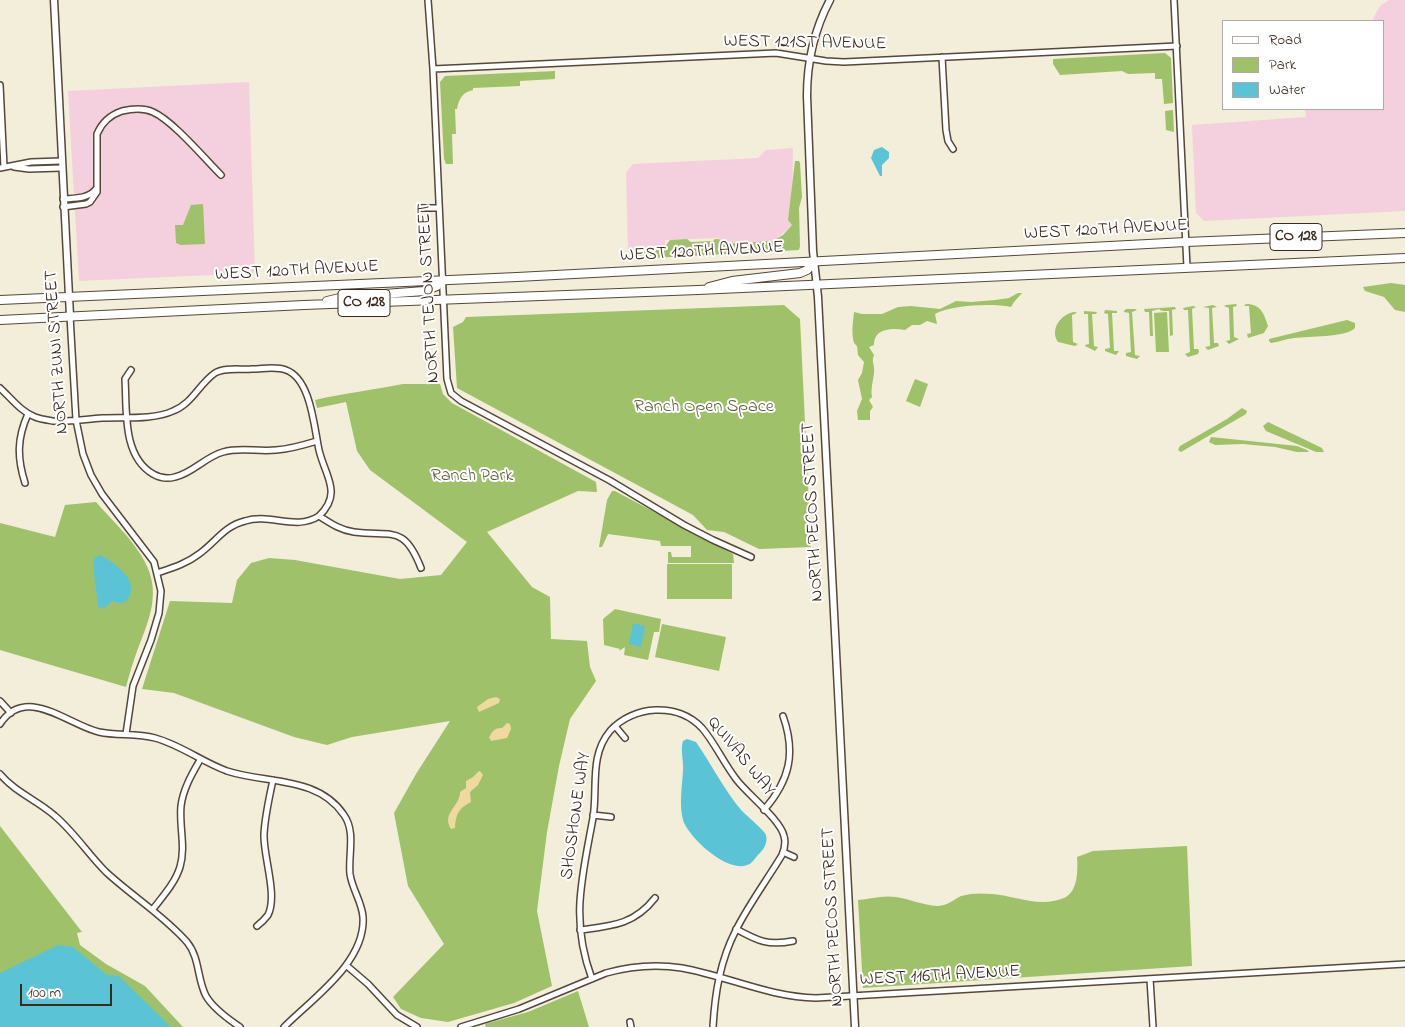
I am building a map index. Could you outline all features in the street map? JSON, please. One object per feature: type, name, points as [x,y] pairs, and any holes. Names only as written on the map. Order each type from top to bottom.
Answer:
[{"type":"main road","name":"WEST 120TH AVENUE","points":[[0,300],[1405,233]]},
{"type":"main road","name":"WEST 120TH AVENUE","points":[[0,320],[304,305],[817,285],[1405,258]]},
{"type":"main road","points":[[698,290],[732,281],[800,272],[807,270],[814,262]]},
{"type":"main road","points":[[304,305],[344,297],[424,291],[437,286],[443,279]]},
{"type":"street","name":"NORTH ZUNI STREET","points":[[54,0],[63,207],[76,420],[83,454],[96,484],[107,502],[154,562],[160,591],[160,608],[151,640],[133,686],[126,734]]},
{"type":"street","name":"NORTH TEJON STREET","points":[[428,0],[433,69],[447,380],[453,396],[610,480],[684,526],[751,557]]},
{"type":"street","name":"NORTH PECOS STREET","points":[[830,0],[817,28],[807,77],[807,96],[814,262],[817,285],[855,1027]]},
{"type":"street","points":[[1174,0],[1187,267]]},
{"type":"street","name":"WEST 121ST AVENUE","points":[[433,69],[776,54],[844,62],[1176,46]]},
{"type":"street","points":[[942,57],[946,130],[948,141],[954,149]]},
{"type":"street","points":[[0,85],[2,168],[31,162],[61,164]]},
{"type":"street","points":[[63,207],[90,202],[97,192],[97,134],[100,126],[120,112],[128,110],[152,111],[180,134],[221,175]]},
{"type":"street","points":[[63,199],[90,195],[98,184]]},
{"type":"street","points":[[421,208],[439,208]]},
{"type":"street","points":[[0,388],[28,414],[52,421],[164,414],[178,409],[190,400],[208,379],[219,371],[270,368],[289,371],[300,380],[304,386],[317,441],[332,488],[330,501],[319,516],[302,523],[258,518],[244,521],[225,530],[198,555],[179,565],[157,573]]},
{"type":"street","points":[[131,370],[125,379],[131,446],[139,462],[148,471],[157,476],[166,478],[183,474],[213,456],[226,451],[276,450],[317,441]]},
{"type":"street","points":[[25,483],[18,447],[22,426],[28,414]]},
{"type":"street","points":[[319,516],[347,531],[388,533],[403,539],[412,547],[421,568]]},
{"type":"street","points":[[0,701],[10,713]]},
{"type":"street","points":[[0,724],[10,713],[25,707],[38,708],[58,714],[92,730],[104,733],[142,735],[157,738],[173,744],[200,760],[229,771],[302,786],[324,795],[338,807],[348,823],[350,834],[350,876],[363,910],[364,921],[360,942],[347,966],[284,1027]]},
{"type":"street","name":"SHOSHONE WAY","points":[[592,979],[580,930],[579,898],[593,815],[595,764],[607,735],[615,726],[630,716],[647,710]]},
{"type":"street","name":"QUIVAS WAY","points":[[647,710],[675,713],[686,717],[699,726],[714,745],[735,778],[782,831],[785,837],[783,852]]},
{"type":"street","points":[[764,810],[776,794],[788,771],[790,742],[783,716]]},
{"type":"street","points":[[615,726],[625,738]]},
{"type":"street","points":[[153,909],[170,888],[180,869],[183,851],[180,813],[182,798],[186,786],[200,760]]},
{"type":"street","points":[[0,774],[24,796],[55,816],[74,834],[94,860],[153,909],[189,945],[206,996],[240,1027]]},
{"type":"street","points":[[257,926],[268,915],[270,908],[270,885],[264,835],[273,780]]},
{"type":"street","points":[[593,815],[611,817]]},
{"type":"street","points":[[713,1027],[715,997],[719,978],[723,961],[736,929],[783,852],[794,857]]},
{"type":"street","points":[[580,930],[611,926],[628,921],[644,911],[655,898]]},
{"type":"street","points":[[736,929],[765,943],[778,944],[793,941]]},
{"type":"street","name":"WEST 116TH AVENUE","points":[[461,1027],[519,1009],[592,979],[620,970],[659,966],[681,968],[790,996],[816,998],[1405,964]]},
{"type":"street","points":[[347,966],[368,984],[397,1015],[417,1027]]},
{"type":"street","points":[[1150,979],[1153,1027]]},
{"type":"shaded area","points":[[1389,0],[1405,0],[1405,211],[1204,221],[1196,213],[1192,125],[1306,117],[1305,110],[1385,110],[1385,20],[1373,20],[1380,6]]},
{"type":"shaded area","points":[[249,82],[255,273],[79,281],[68,91]]},
{"type":"shaded area","points":[[793,148],[792,225],[777,239],[767,242],[722,244],[719,238],[665,240],[665,247],[628,249],[626,173],[633,164],[758,158],[766,150]]},
{"type":"green space","points":[[1165,53],[1171,58],[1173,103],[1164,104],[1162,79],[1155,79],[1155,73],[1128,74],[1122,71],[1060,75],[1053,64],[1053,59]]},
{"type":"green space","points":[[555,71],[555,79],[520,81],[520,86],[473,88],[473,90],[464,94],[460,99],[457,109],[455,109],[456,134],[452,134],[453,164],[446,164],[444,159],[440,82],[445,76]]},
{"type":"green space","points":[[1173,110],[1174,132],[1166,130],[1165,111]]},
{"type":"green space","points":[[795,161],[800,163],[802,197],[799,208],[799,250],[634,259],[634,250],[663,249],[670,240],[687,239],[691,242],[719,239],[722,244],[773,241],[783,235],[792,225],[788,220]]},
{"type":"green space","points":[[203,204],[205,244],[181,245],[176,243],[175,225],[183,225],[191,205]]},
{"type":"green space","points":[[1391,283],[1405,285],[1405,312],[1395,310],[1384,297],[1365,291],[1363,287]]},
{"type":"green space","points":[[1022,293],[1011,307],[983,305],[961,307],[935,314],[937,324],[927,321],[920,325],[912,325],[905,330],[889,329],[880,332],[875,339],[874,345],[869,347],[874,355],[872,397],[869,400],[873,407],[870,411],[870,420],[858,420],[857,411],[862,399],[858,380],[862,373],[864,362],[858,355],[857,346],[853,339],[854,312],[882,314],[898,307],[911,306],[940,309],[956,301],[995,300],[1009,298]]},
{"type":"green space","points":[[1236,304],[1237,306],[1233,307],[1234,337],[1239,339],[1229,344],[1226,341],[1230,340],[1229,308],[1224,306]]},
{"type":"green space","points":[[1251,304],[1261,310],[1268,326],[1264,333],[1248,338],[1247,334],[1251,333],[1249,306],[1244,306]]},
{"type":"green space","name":"Ranch Open Space","points":[[784,305],[800,319],[811,547],[759,549],[724,532],[707,530],[693,515],[457,388],[453,327],[463,322],[466,317]]},
{"type":"green space","points":[[1213,305],[1217,307],[1212,308],[1214,343],[1218,343],[1219,346],[1208,350],[1205,347],[1210,346],[1209,308],[1203,307]]},
{"type":"green space","points":[[1175,307],[1176,309],[1172,310],[1173,335],[1170,336],[1169,311],[1162,311],[1162,309],[1161,311],[1159,309],[1152,311],[1153,336],[1150,336],[1149,312],[1145,312],[1144,309]]},
{"type":"green space","points":[[1196,307],[1192,309],[1194,349],[1199,351],[1198,354],[1188,357],[1185,354],[1190,352],[1188,310],[1183,308]]},
{"type":"green space","points":[[1126,309],[1137,310],[1132,312],[1135,355],[1140,356],[1137,359],[1126,356],[1126,353],[1131,352],[1129,313],[1124,312]]},
{"type":"green space","points":[[1105,310],[1117,311],[1117,313],[1112,313],[1114,351],[1119,351],[1116,355],[1105,351],[1105,349],[1110,348],[1108,314],[1104,313]]},
{"type":"green space","points":[[1084,311],[1097,312],[1092,314],[1094,346],[1098,347],[1095,351],[1085,346],[1089,344],[1088,314],[1084,314]]},
{"type":"green space","points":[[1167,312],[1169,352],[1156,352],[1154,313]]},
{"type":"green space","points":[[1077,313],[1072,315],[1073,342],[1078,344],[1075,346],[1058,342],[1055,332],[1058,322],[1066,315]]},
{"type":"green space","points":[[1347,320],[1355,323],[1355,328],[1343,334],[1294,338],[1271,343],[1269,341],[1269,339]]},
{"type":"green space","points":[[915,379],[928,384],[920,407],[906,401]]},
{"type":"green space","name":"Ranch Park","points":[[403,384],[440,384],[443,394],[452,403],[596,482],[597,492],[578,491],[487,532],[532,587],[550,597],[551,639],[587,641],[590,667],[596,681],[570,719],[547,832],[537,911],[552,986],[514,1003],[448,1022],[421,1018],[401,1009],[393,997],[444,944],[408,886],[394,813],[450,721],[352,737],[327,745],[294,737],[174,693],[142,689],[170,601],[232,603],[237,580],[251,563],[269,558],[295,560],[400,579],[441,575],[467,542],[370,470],[357,451],[346,402],[317,408],[315,400]]},
{"type":"green space","points":[[1242,408],[1247,411],[1246,414],[1181,452],[1178,450],[1180,446],[1227,419]]},
{"type":"green space","points":[[1268,422],[1322,448],[1324,452],[1316,452],[1266,431],[1263,426]]},
{"type":"green space","points":[[1211,437],[1297,446],[1309,452],[1243,444],[1215,445],[1209,442]]},
{"type":"green space","points":[[612,491],[733,554],[734,563],[668,563],[668,552],[671,552],[672,557],[691,557],[691,546],[661,546],[660,541],[608,534],[602,547],[599,547],[607,500]]},
{"type":"green space","points":[[96,502],[141,555],[152,581],[152,605],[146,629],[133,662],[126,687],[0,650],[0,523],[55,537],[65,505]]},
{"type":"green space","points":[[667,564],[732,564],[732,599],[667,599]]},
{"type":"green space","points":[[615,609],[661,619],[659,632],[654,632],[648,660],[624,655],[625,647],[619,651],[620,649],[604,645],[603,619]]},
{"type":"green space","points":[[662,624],[726,637],[719,671],[655,657]]},
{"type":"green space","points":[[0,826],[82,932],[77,933],[80,945],[106,964],[145,986],[183,1027],[0,1027]]},
{"type":"green space","points":[[1187,846],[1192,966],[863,988],[858,900],[891,897],[941,906],[961,896],[980,893],[1037,902],[1055,901],[1069,895],[1075,886],[1077,857],[1093,851]]},
{"type":"green space","points":[[578,991],[589,1027],[486,1027],[485,1024],[528,1012]]},
{"type":"sand","points":[[496,697],[500,699],[499,703],[479,712],[477,707],[488,699]]},
{"type":"sand","points":[[507,723],[510,724],[511,729],[507,738],[491,741],[489,737],[495,729],[502,728]]},
{"type":"sand","points":[[480,771],[483,775],[478,785],[470,792],[471,802],[460,810],[457,815],[455,828],[451,829],[448,819],[449,814],[457,802],[460,792],[466,788],[466,781]]},
{"type":"water","points":[[882,147],[889,152],[889,158],[882,165],[882,176],[880,176],[871,158],[874,150]]},
{"type":"water","points":[[100,555],[123,572],[131,584],[131,590],[126,601],[119,603],[112,601],[106,607],[100,608],[98,606],[93,565],[95,557]]},
{"type":"water","points":[[633,623],[645,626],[641,647],[629,644]]},
{"type":"water","points":[[687,739],[696,742],[742,811],[766,835],[764,848],[749,864],[739,866],[729,864],[720,859],[693,836],[683,820],[681,802],[682,744]]},
{"type":"water","points":[[58,945],[73,947],[107,975],[119,976],[171,1027],[0,1027],[0,973]]}]
